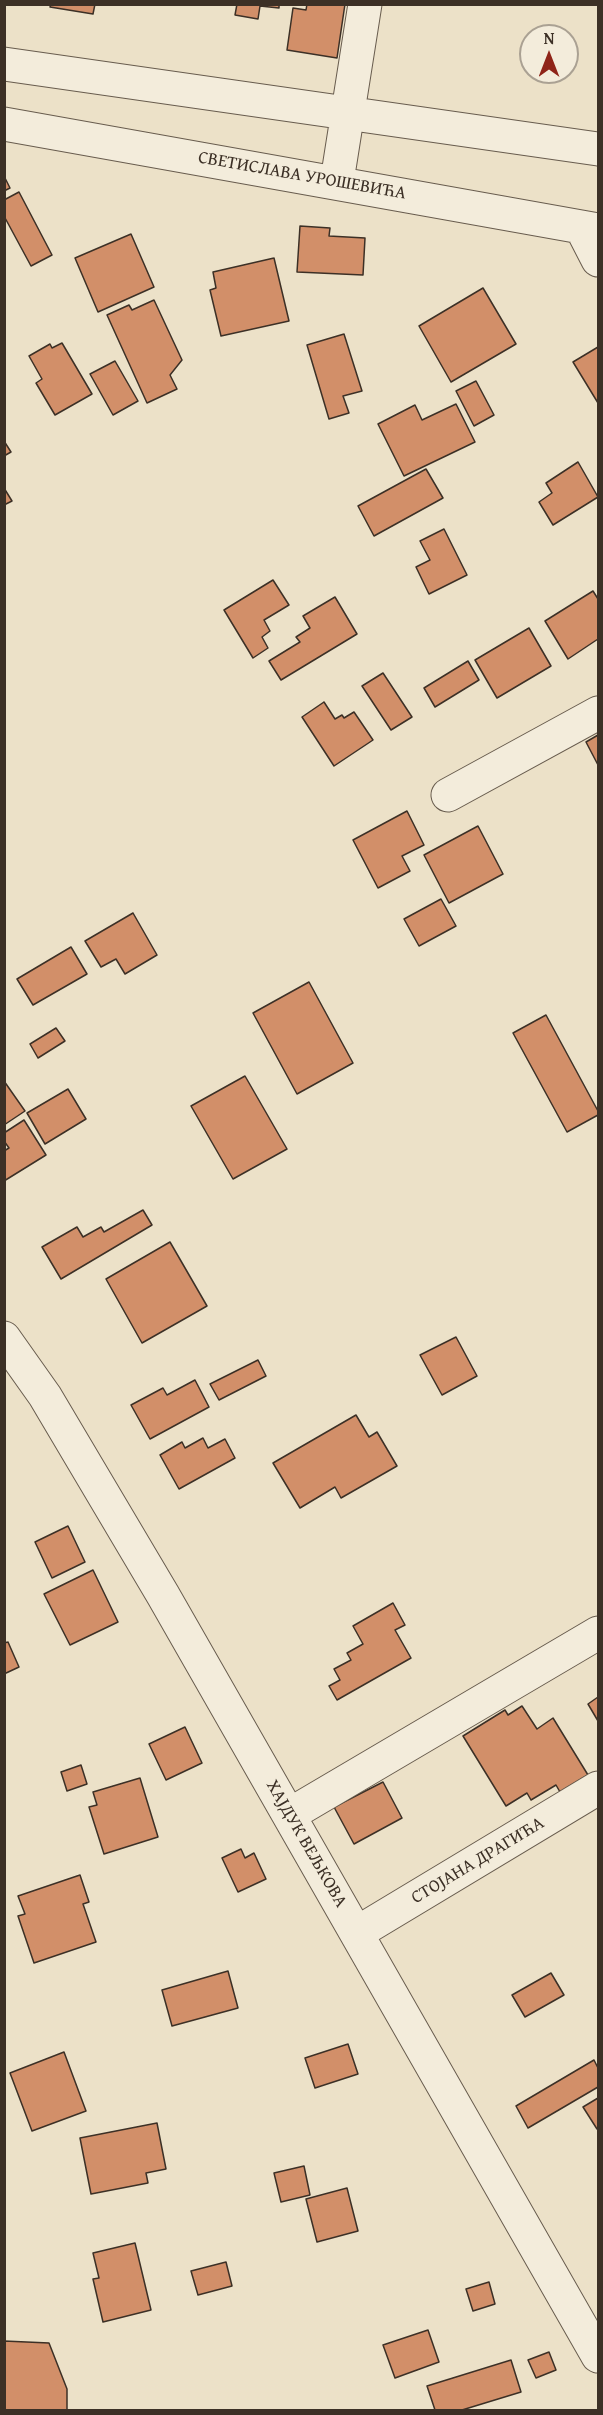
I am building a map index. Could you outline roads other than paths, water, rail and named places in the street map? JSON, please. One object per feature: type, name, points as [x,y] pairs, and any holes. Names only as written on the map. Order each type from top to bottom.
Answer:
[{"type":"street","points":[[337,181],[365,4]]},
{"type":"street","points":[[4,64],[598,149]]},
{"type":"street","name":"СВЕТИСЛАВА УРОШЕВИЋА","points":[[4,124],[337,181],[590,229]]},
{"type":"street","points":[[590,229],[598,260]]},
{"type":"street","points":[[448,795],[598,713]]},
{"type":"street","name":"ХАЈДУК ВЕЉКОВА","points":[[4,1338],[45,1396],[357,1933],[598,2356]]},
{"type":"street","points":[[289,1815],[598,1633]]},
{"type":"street","name":"СТОЈАНА ДРАГИЋА","points":[[357,1933],[598,1788]]}]
